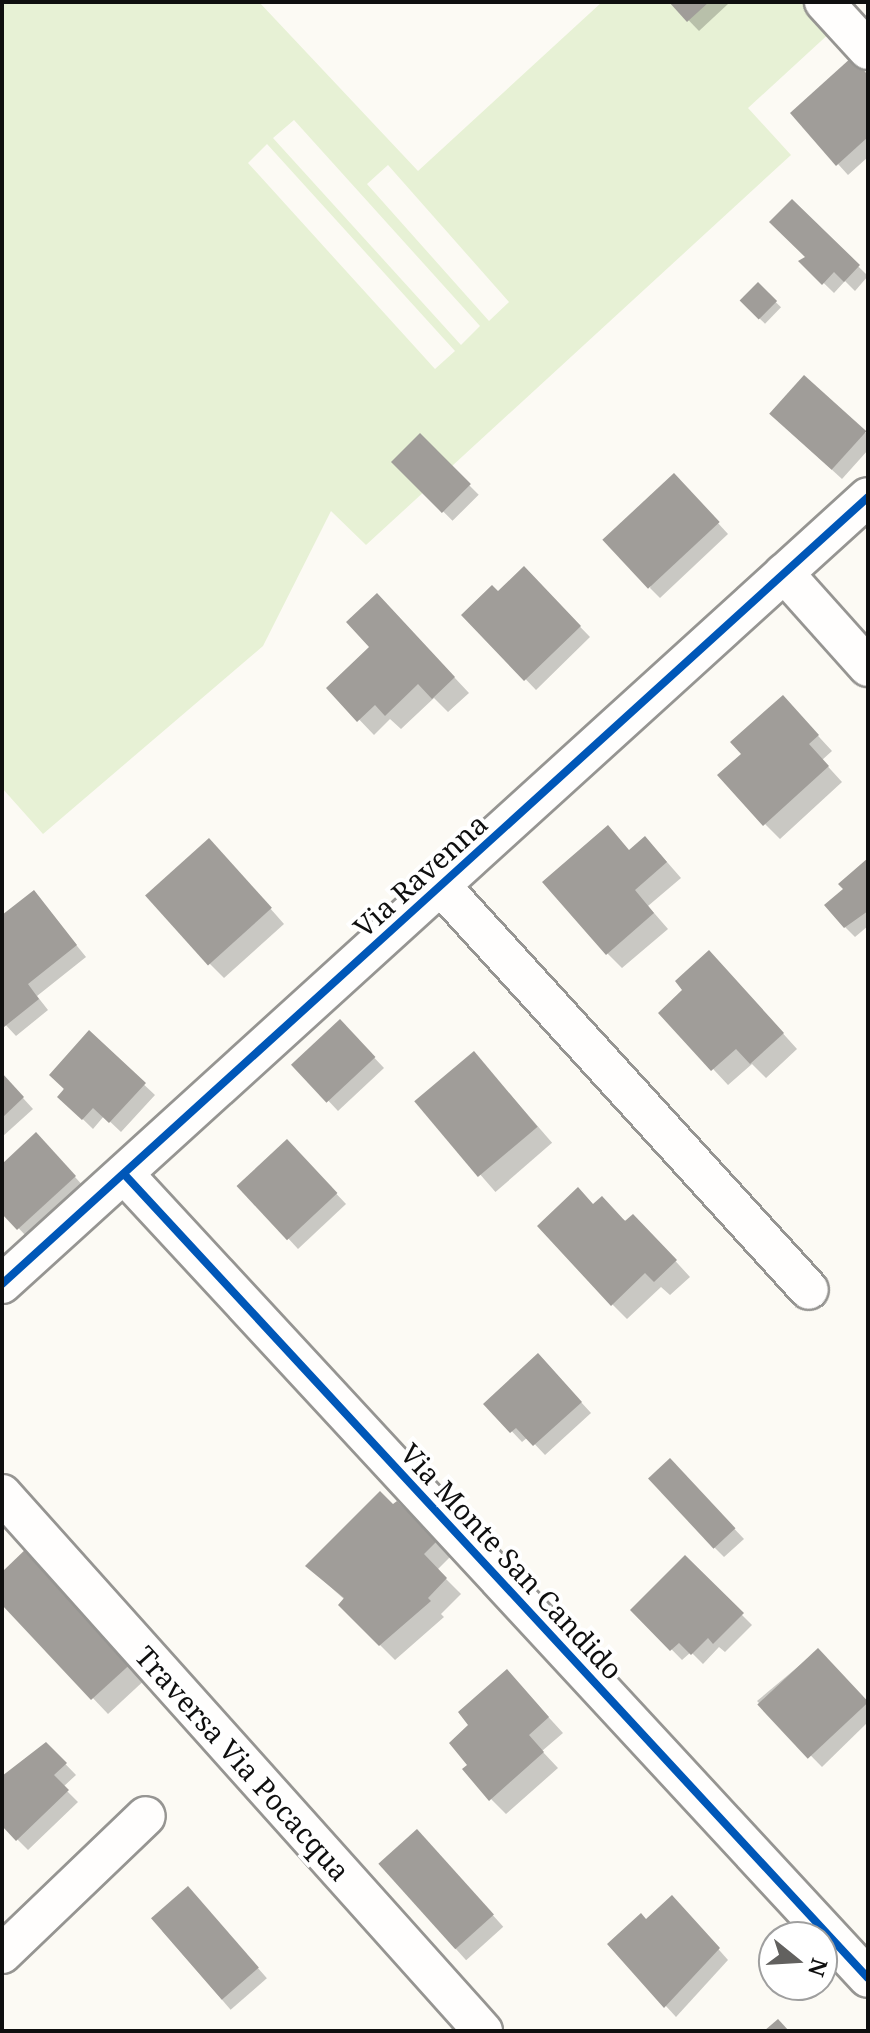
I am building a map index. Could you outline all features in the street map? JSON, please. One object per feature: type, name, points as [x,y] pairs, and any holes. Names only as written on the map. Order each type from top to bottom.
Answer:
[{"type":"street","points":[[824,2],[868,50]]},
{"type":"street","name":"Via Ravenna","points":[[2,1284],[868,497]]},
{"type":"street","points":[[784,573],[868,667]]},
{"type":"street","points":[[441,886],[809,1290]]},
{"type":"street","name":"Via Monte San Candido","points":[[124,1174],[868,1978]]},
{"type":"street","name":"Traversa Via Pocacqua","points":[[2,1494],[483,2031]]},
{"type":"street","points":[[2,1954],[146,1816]]},
{"type":"green space","points":[[2,2],[259,2],[418,171],[602,2],[807,2],[833,30],[748,108],[791,155],[366,545],[331,511],[263,646],[43,834],[2,788]],"holes":[[[294,120],[480,326],[461,345],[273,138]],[[267,144],[455,351],[435,369],[248,163]],[[388,165],[509,302],[489,321],[367,184]]]},
{"type":"building","points":[[669,2],[709,2],[687,22]]},
{"type":"building","points":[[852,57],[868,75],[868,137],[836,166],[790,113]]},
{"type":"building","points":[[792,199],[860,265],[844,282],[834,272],[822,285],[798,261],[805,257],[769,222]]},
{"type":"building","points":[[758,282],[777,301],[759,319],[740,300]]},
{"type":"building","points":[[804,375],[866,431],[832,470],[769,414]]},
{"type":"building","points":[[420,433],[471,484],[442,513],[391,462]]},
{"type":"building","points":[[674,473],[720,522],[648,589],[602,540]]},
{"type":"building","points":[[524,566],[581,626],[524,681],[461,615],[492,585],[498,591]]},
{"type":"building","points":[[377,593],[455,677],[432,699],[418,684],[385,716],[375,705],[357,722],[326,688],[369,647],[346,622]]},
{"type":"building","points":[[783,695],[819,735],[809,744],[829,766],[763,826],[717,775],[741,754],[730,742]]},
{"type":"building","points":[[608,825],[629,850],[645,836],[667,862],[635,890],[654,913],[606,955],[542,882]]},
{"type":"building","points":[[209,838],[272,908],[208,965],[145,896]]},
{"type":"building","points":[[868,858],[868,911],[844,928],[824,905],[843,889],[838,884]]},
{"type":"building","points":[[34,890],[77,945],[28,984],[39,999],[4,1027],[2,915]]},
{"type":"building","points":[[709,950],[784,1033],[750,1064],[736,1049],[711,1071],[658,1013],[682,990],[675,981]]},
{"type":"building","points":[[340,1019],[375,1057],[326,1103],[291,1065]]},
{"type":"building","points":[[89,1030],[146,1083],[109,1123],[93,1108],[82,1120],[57,1097],[64,1089],[49,1075]]},
{"type":"building","points":[[474,1051],[538,1127],[478,1177],[414,1101]]},
{"type":"building","points":[[2,1073],[24,1097],[2,1118]]},
{"type":"building","points":[[36,1132],[76,1176],[17,1230],[2,1214],[2,1164]]},
{"type":"building","points":[[287,1139],[337,1193],[287,1240],[237,1186]]},
{"type":"building","points":[[578,1187],[593,1204],[602,1196],[625,1221],[633,1214],[677,1260],[654,1282],[645,1273],[611,1306],[537,1226]]},
{"type":"building","points":[[538,1353],[582,1402],[533,1446],[516,1428],[510,1433],[483,1404]]},
{"type":"building","points":[[670,1458],[735,1528],[714,1549],[648,1478]]},
{"type":"building","points":[[380,1491],[393,1504],[397,1501],[437,1541],[424,1554],[447,1578],[428,1598],[431,1601],[379,1646],[338,1605],[344,1598],[305,1566]]},
{"type":"building","points":[[29,1546],[136,1659],[91,1700],[2,1605],[2,1572]]},
{"type":"building","points":[[685,1555],[744,1613],[713,1644],[708,1638],[691,1655],[679,1643],[670,1651],[630,1610]]},
{"type":"building","points":[[818,1648],[868,1703],[808,1759],[757,1705]]},
{"type":"building","points":[[507,1669],[549,1717],[529,1735],[544,1752],[489,1801],[462,1769],[467,1765],[449,1743],[468,1725],[458,1712]]},
{"type":"building","points":[[46,1742],[67,1763],[54,1775],[69,1790],[16,1841],[2,1826],[2,1776]]},
{"type":"building","points":[[417,1829],[494,1914],[455,1949],[378,1864]]},
{"type":"building","points":[[188,1886],[259,1968],[222,2000],[151,1918]]},
{"type":"building","points":[[672,1895],[720,1948],[664,2008],[607,1944],[641,1913],[646,1919]]},
{"type":"building","points":[[778,2019],[789,2031],[764,2031]]},
{"type":"cycle path","points":[[2,1284],[868,497]]},
{"type":"cycle path","points":[[124,1174],[868,1978]]}]
